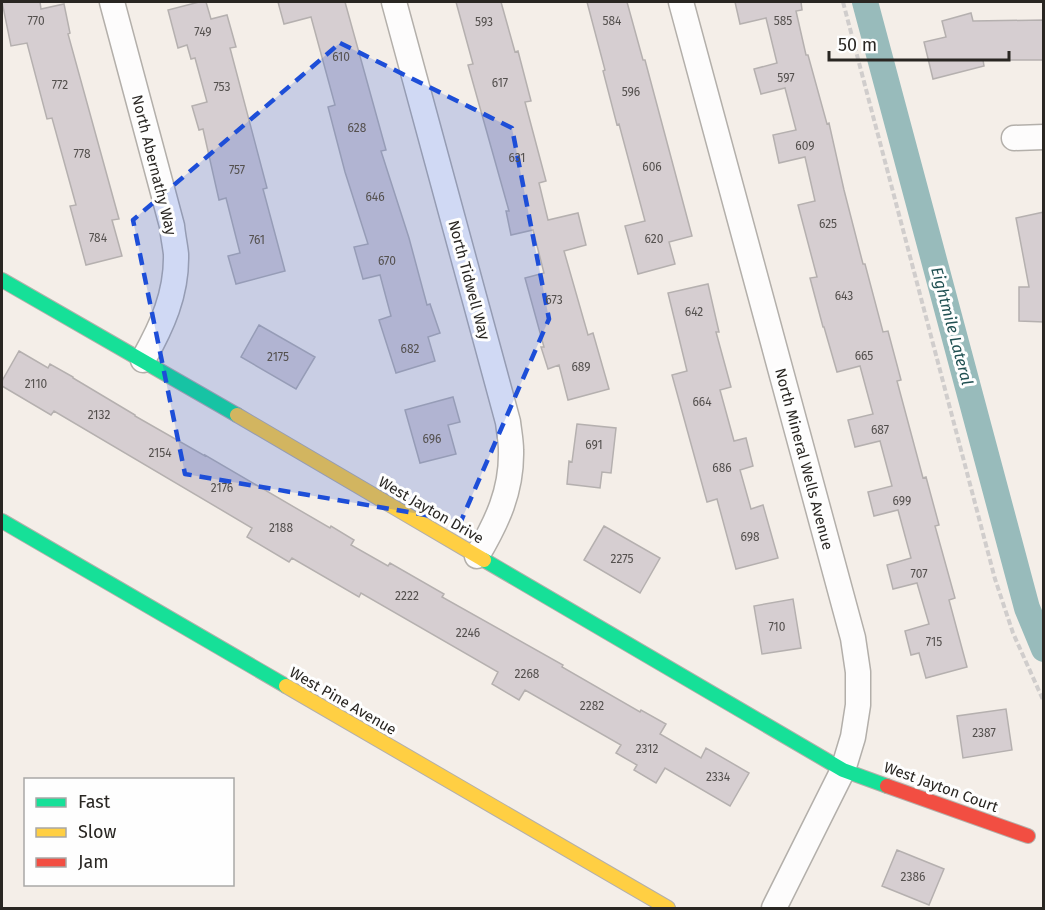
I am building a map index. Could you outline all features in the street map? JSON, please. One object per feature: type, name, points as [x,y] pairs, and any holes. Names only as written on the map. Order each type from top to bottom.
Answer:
[{"type":"street","name":"North Abernathy Way","points":[[112,2],[172,226],[176,254],[174,282],[168,310],[143,360]]},
{"type":"street","name":"North Tidwell Way","points":[[394,2],[508,422],[511,449],[510,478],[503,505],[492,531],[477,556]]},
{"type":"street","name":"North Mineral Wells Avenue","points":[[681,2],[853,638],[858,672],[858,705],[853,737],[843,770],[774,909]]},
{"type":"street","points":[[1014,138],[1044,137]]},
{"type":"street","name":"West Jayton Drive","points":[[2,280],[143,360],[843,770]]},
{"type":"street","name":"West Pine Avenue","points":[[2,522],[668,909]]},
{"type":"street","name":"West Jayton Court","points":[[843,770],[1028,836]]},
{"type":"path","points":[[843,2],[995,579],[1013,633],[1044,702]]},
{"type":"highlighted area","points":[[340,43],[512,128],[549,319],[461,521],[185,474],[133,220]]},
{"type":"building","points":[[2,2],[40,2],[41,9],[64,4],[70,33],[68,34],[119,219],[112,220],[122,256],[86,265],[70,206],[76,205],[52,118],[47,119],[27,43],[11,46]]},
{"type":"building","points":[[206,2],[211,19],[227,15],[236,47],[230,48],[267,188],[263,189],[285,271],[236,284],[228,256],[240,253],[226,198],[219,200],[203,129],[199,130],[192,106],[207,102],[195,58],[191,59],[187,45],[178,48],[168,10]]},
{"type":"building","points":[[278,2],[345,2],[386,150],[381,151],[409,238],[427,305],[430,304],[440,333],[428,337],[435,361],[396,373],[379,320],[391,316],[380,275],[363,279],[354,247],[368,244],[345,172],[328,107],[335,105],[311,17],[284,24]]},
{"type":"building","points":[[456,2],[501,2],[515,52],[518,51],[531,101],[525,102],[546,181],[539,183],[548,220],[578,213],[586,245],[564,251],[588,335],[593,333],[609,389],[568,400],[559,365],[548,369],[525,278],[544,273],[533,230],[511,235],[506,211],[509,211],[468,65],[473,64]]},
{"type":"building","points":[[587,2],[627,2],[643,60],[645,60],[692,236],[669,242],[675,264],[638,274],[625,226],[645,221],[619,124],[617,125]]},
{"type":"building","points":[[735,2],[801,2],[802,10],[796,11],[806,55],[808,55],[827,124],[829,123],[863,264],[865,264],[883,332],[888,331],[901,380],[897,381],[923,478],[926,477],[939,525],[935,526],[955,598],[949,600],[967,667],[926,678],[919,653],[911,655],[905,631],[929,624],[917,583],[893,589],[887,565],[911,558],[898,510],[874,516],[868,492],[892,486],[880,441],[855,447],[848,420],[873,414],[860,366],[837,372],[823,327],[810,278],[817,277],[798,205],[815,201],[805,157],[779,163],[773,135],[796,130],[785,88],[761,94],[754,69],[777,63],[766,18],[740,24]]},
{"type":"building","points":[[971,13],[973,21],[1044,20],[1044,60],[983,60],[984,66],[933,79],[924,42],[946,37],[942,21]]},
{"type":"building","points":[[1044,212],[1044,322],[1019,321],[1019,287],[1029,287],[1016,218]]},
{"type":"building","points":[[708,284],[719,332],[716,332],[731,387],[720,390],[734,441],[746,438],[753,466],[740,470],[751,509],[763,505],[778,558],[736,569],[717,499],[707,502],[672,375],[687,371],[668,293]]},
{"type":"building","points":[[259,325],[315,357],[296,389],[241,357]]},
{"type":"building","points":[[19,351],[48,368],[50,364],[73,377],[135,416],[330,528],[331,526],[354,540],[351,545],[388,566],[390,563],[444,594],[442,597],[563,665],[562,667],[640,712],[641,710],[666,724],[660,734],[701,758],[706,748],[749,773],[730,806],[665,768],[656,783],[634,770],[637,765],[616,753],[621,745],[525,690],[519,700],[492,684],[498,672],[361,593],[359,597],[292,558],[289,562],[247,537],[252,528],[54,411],[51,415],[2,386],[2,381]]},
{"type":"building","points":[[453,397],[460,422],[448,425],[456,454],[420,463],[405,410]]},
{"type":"building","points":[[577,424],[616,428],[611,473],[602,472],[600,488],[567,484],[569,461],[572,462]]},
{"type":"building","points":[[604,526],[660,558],[640,593],[584,560]]},
{"type":"building","points":[[793,599],[801,648],[762,654],[754,606]]},
{"type":"building","points":[[1006,709],[1012,750],[963,758],[957,716]]},
{"type":"building","points":[[897,850],[944,869],[929,905],[882,886]]},
{"type":"waterway","name":"Eightmile Lateral","points":[[865,2],[1027,608],[1044,649]]},
{"type":"traffic: fast","points":[[2,280],[237,415]]},
{"type":"traffic: fast","points":[[2,521],[286,686]]},
{"type":"traffic: fast","points":[[484,560],[843,770],[887,786]]},
{"type":"traffic: slow","points":[[237,415],[484,560]]},
{"type":"traffic: slow","points":[[286,686],[668,908]]},
{"type":"traffic: jam","points":[[887,786],[1028,836]]}]
